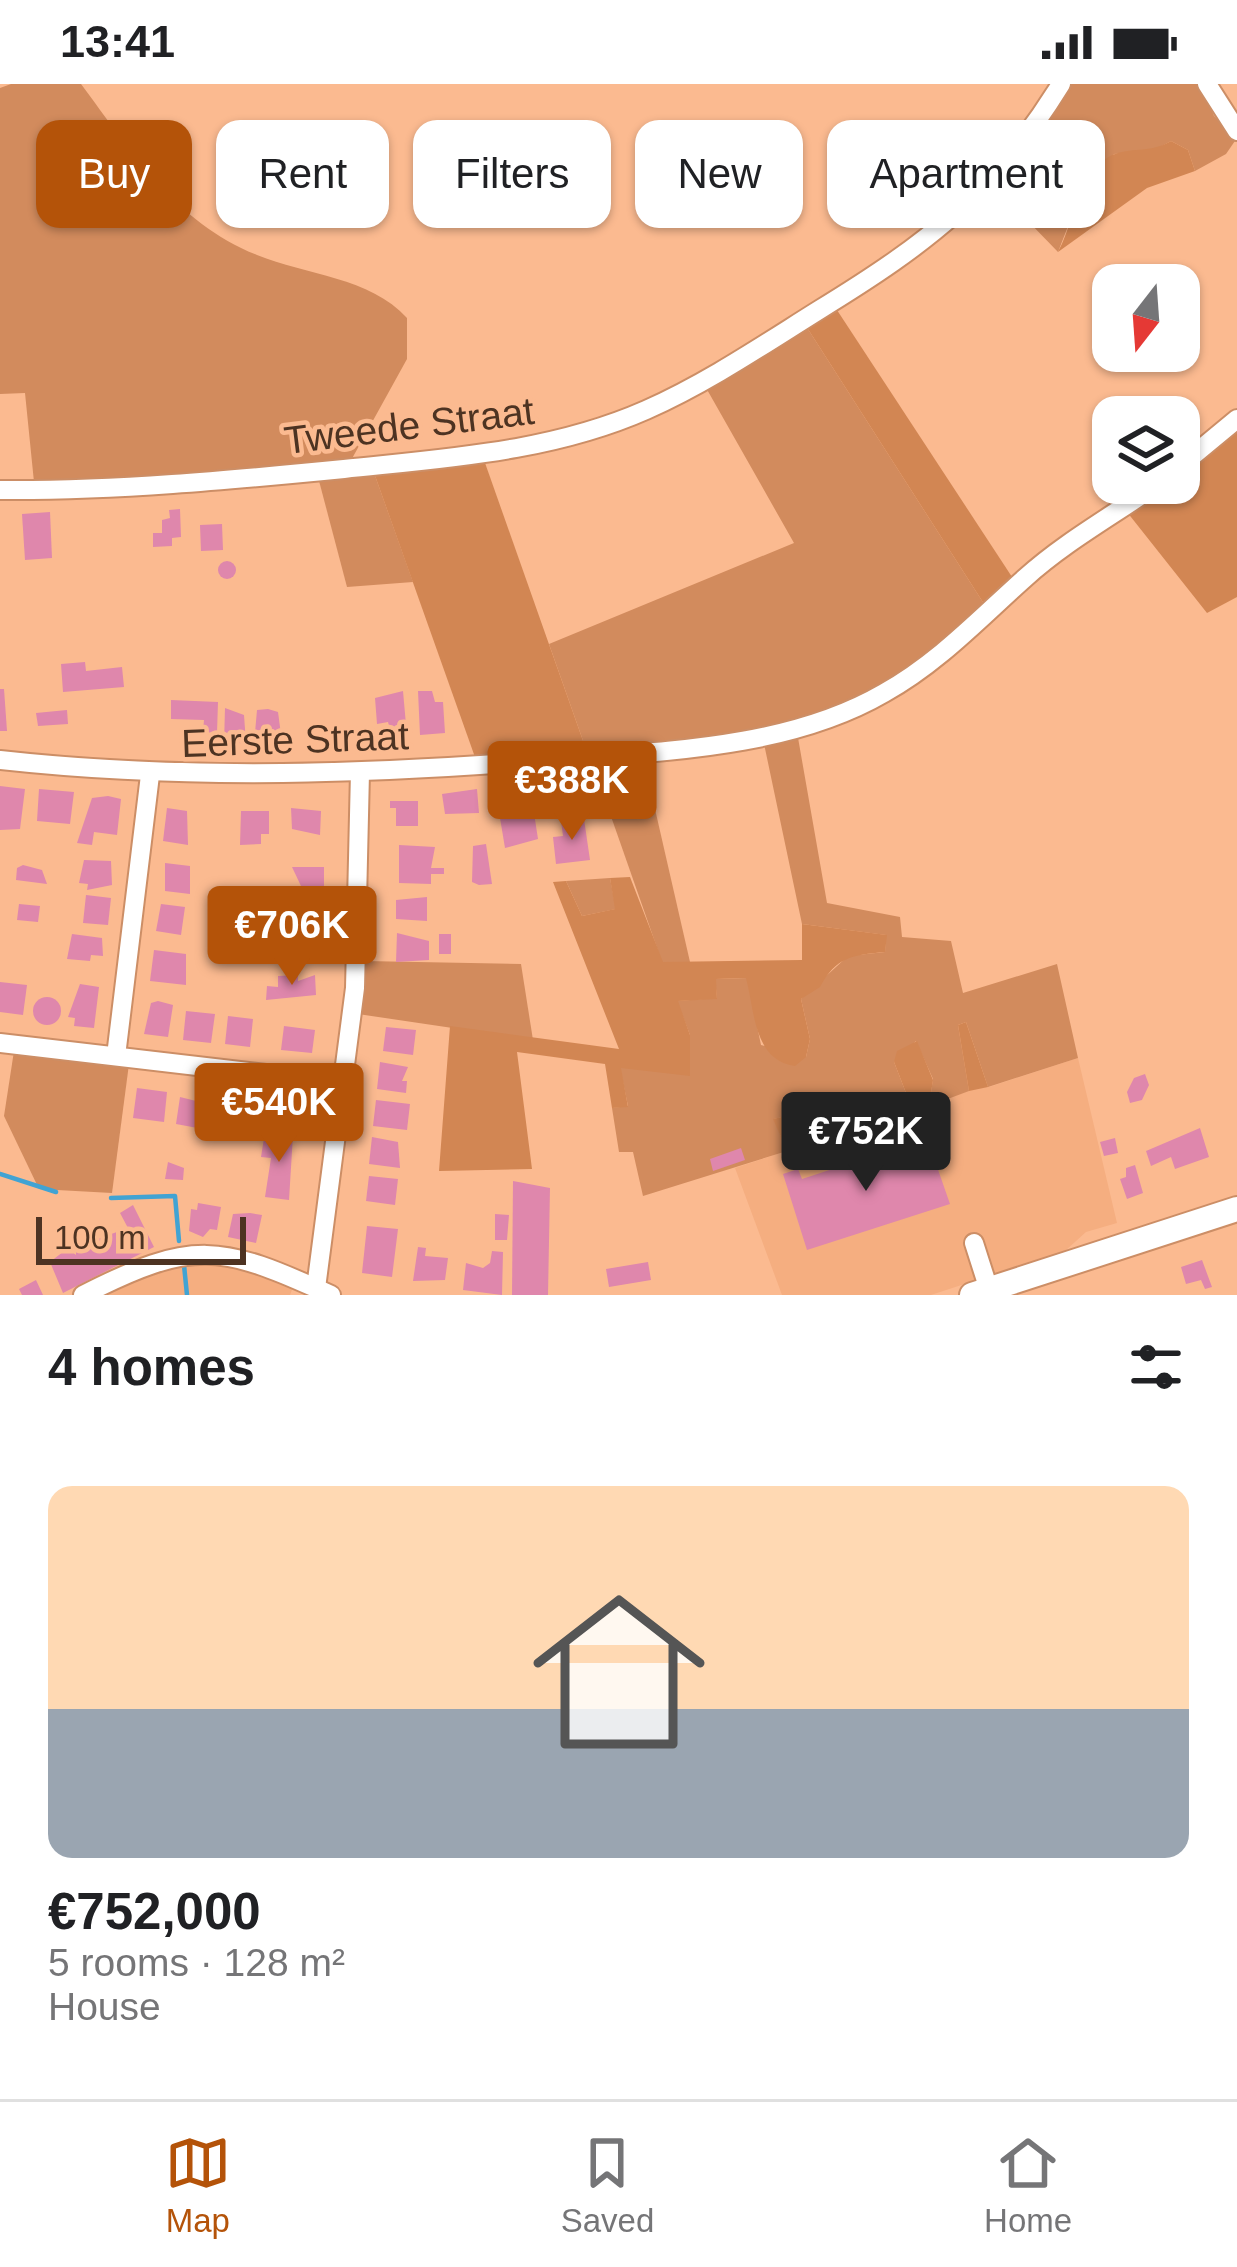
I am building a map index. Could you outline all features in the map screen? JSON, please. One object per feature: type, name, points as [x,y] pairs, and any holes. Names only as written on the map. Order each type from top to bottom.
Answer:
[{"type":"main road","points":[[981,1292],[1237,1209]]},
{"type":"street","name":"Tweede Straat","points":[[0,490],[232,480],[485,454],[545,443],[646,410],[735,362],[936,235],[1006,165],[1061,84]]},
{"type":"street","points":[[1208,84],[1237,131]]},
{"type":"street","points":[[1200,450],[1237,419]]},
{"type":"street","name":"Eerste Straat","points":[[0,760],[149,775],[360,772],[647,752],[762,735],[831,718],[883,694],[940,656],[1051,557],[1128,504]]},
{"type":"street","points":[[83,1295],[147,1263],[194,1253],[251,1261],[323,1292],[357,964],[360,772]]},
{"type":"street","points":[[116,1056],[149,775]]},
{"type":"street","points":[[0,1042],[343,1083]]},
{"type":"street","points":[[974,1243],[981,1292]]},
{"type":"shaded area","points":[[81,84],[108,120],[36,120],[36,228],[192,228],[192,215],[257,255],[375,294],[407,318],[407,359],[349,464],[34,482],[25,393],[0,394],[0,88]]},
{"type":"shaded area","points":[[1068,84],[1201,84],[1214,116],[1237,138],[1226,154],[1195,171],[1188,150],[1171,141],[1155,150],[1114,154],[1105,167],[1105,120],[1046,120]]},
{"type":"shaded area","points":[[1171,141],[1188,150],[1195,171],[1147,188],[1105,218],[1105,160]]},
{"type":"shaded area","points":[[1035,228],[1067,228],[1058,252]]},
{"type":"shaded area","points":[[1067,228],[1091,228],[1058,252]]},
{"type":"shaded area","points":[[835,307],[1014,580],[986,607],[806,326]]},
{"type":"shaded area","points":[[806,326],[986,607],[882,689],[813,720],[717,740],[587,752],[549,644],[794,543],[705,386]]},
{"type":"shaded area","points":[[1237,424],[1237,597],[1207,613],[1127,512],[1138,504],[1200,504],[1200,457]]},
{"type":"shaded area","points":[[484,460],[587,752],[476,760],[373,470]]},
{"type":"shaded area","points":[[373,470],[413,582],[347,587],[318,477]]},
{"type":"shaded area","points":[[797,732],[827,903],[900,917],[902,937],[951,941],[963,993],[1057,964],[1078,1058],[988,1087],[966,1022],[958,1025],[969,1091],[929,1106],[933,1079],[916,1041],[894,1062],[913,1111],[827,1137],[815,1109],[774,1119],[787,1151],[643,1196],[633,1152],[619,1152],[612,1108],[628,1106],[620,1068],[690,1035],[677,1001],[717,998],[715,979],[747,978],[761,1045],[806,1057],[810,1039],[801,999],[848,956],[885,952],[886,935],[802,924],[763,739]]},
{"type":"shaded area","points":[[644,761],[690,962],[662,962],[593,765]]},
{"type":"shaded area","points":[[630,877],[663,962],[802,960],[802,924],[887,935],[885,952],[846,959],[820,987],[801,999],[810,1039],[806,1057],[795,1066],[781,1062],[763,1044],[746,978],[716,979],[717,999],[678,1001],[690,1035],[690,1076],[621,1068],[628,1107],[612,1108],[605,1064],[517,1052],[532,1169],[439,1171],[450,1026],[619,1049],[553,882],[566,881],[582,916],[615,909],[610,878]]},
{"type":"shaded area","points":[[610,878],[616,909],[582,916],[566,881]]},
{"type":"shaded area","points":[[364,961],[521,964],[533,1040],[358,1014]]},
{"type":"shaded area","points":[[966,1022],[988,1087],[969,1091],[958,1025]]},
{"type":"shaded area","points":[[958,1025],[989,1087],[1078,1058],[1117,1223],[1086,1232],[1065,1251],[931,1295],[782,1295],[735,1168],[968,1091]]},
{"type":"shaded area","points":[[917,1041],[933,1080],[929,1106],[913,1111],[894,1062],[897,1051]]},
{"type":"shaded area","points":[[14,1051],[129,1064],[112,1193],[39,1189],[4,1116]]},
{"type":"shaded area","points":[[815,1109],[827,1137],[787,1151],[773,1119]]},
{"type":"shaded area","points":[[179,1261],[245,1266],[293,1287],[290,1295],[100,1295]]},
{"type":"building","points":[[180,509],[181,537],[172,538],[172,546],[153,547],[153,533],[162,533],[162,520],[170,518],[169,510]]},
{"type":"building","points":[[50,512],[52,558],[25,560],[22,514]]},
{"type":"building","points":[[222,524],[223,550],[201,551],[200,525]]},
{"type":"building","points":[[227,561],[236,570],[227,579],[218,570]]},
{"type":"building","points":[[85,662],[86,671],[122,667],[124,687],[63,692],[61,664]]},
{"type":"building","points":[[0,689],[4,689],[7,731],[0,731]]},
{"type":"building","points":[[403,691],[407,736],[392,737],[388,722],[377,724],[375,698]]},
{"type":"building","points":[[418,691],[432,691],[435,702],[443,702],[445,733],[420,735]]},
{"type":"building","points":[[171,700],[218,702],[217,733],[203,732],[204,720],[171,719]]},
{"type":"building","points":[[225,708],[244,715],[246,743],[224,744]]},
{"type":"building","points":[[67,710],[68,724],[38,726],[36,713]]},
{"type":"building","points":[[257,710],[278,712],[282,742],[254,744]]},
{"type":"building","points":[[0,786],[25,789],[20,829],[0,830]]},
{"type":"building","points":[[39,789],[74,792],[70,824],[37,821]]},
{"type":"building","points":[[477,789],[479,813],[445,814],[442,794]]},
{"type":"building","points":[[92,798],[121,799],[117,835],[94,832],[92,845],[77,843]]},
{"type":"building","points":[[390,801],[418,801],[418,826],[396,826],[396,808],[390,808]]},
{"type":"building","points":[[167,808],[187,811],[188,845],[163,841]]},
{"type":"building","points":[[291,808],[321,811],[320,835],[292,829]]},
{"type":"building","points":[[241,811],[269,811],[269,834],[261,834],[261,844],[240,845]]},
{"type":"building","points":[[534,813],[538,839],[505,848],[500,818]]},
{"type":"building","points":[[584,819],[590,860],[556,864],[553,837],[563,836],[561,821]]},
{"type":"building","points":[[486,844],[492,884],[479,885],[472,882],[473,846]]},
{"type":"building","points":[[399,845],[435,847],[431,868],[444,868],[444,874],[431,874],[431,884],[399,883]]},
{"type":"building","points":[[84,860],[111,861],[112,885],[87,890],[88,884],[79,883]]},
{"type":"building","points":[[165,863],[190,866],[190,894],[165,891]]},
{"type":"building","points":[[292,867],[324,867],[324,886],[301,886]]},
{"type":"building","points":[[17,868],[42,870],[47,884],[16,880]]},
{"type":"building","points":[[86,895],[111,898],[108,925],[83,923]]},
{"type":"building","points":[[307,897],[317,901],[321,911],[317,921],[307,925],[297,921],[293,911],[297,901]]},
{"type":"building","points":[[427,897],[427,921],[396,919],[396,900]]},
{"type":"building","points":[[19,904],[40,906],[38,922],[17,920]]},
{"type":"building","points":[[161,904],[185,907],[181,935],[156,931]]},
{"type":"building","points":[[397,933],[429,941],[429,960],[396,962]]},
{"type":"building","points":[[72,934],[102,938],[103,956],[91,955],[90,961],[67,959]]},
{"type":"building","points":[[439,934],[451,934],[451,954],[439,954]]},
{"type":"building","points":[[291,935],[305,952],[317,952],[316,963],[287,962],[280,945]]},
{"type":"building","points":[[154,950],[186,954],[186,985],[150,981]]},
{"type":"building","points":[[298,975],[298,981],[315,975],[316,995],[266,1000],[267,986],[278,987],[278,976]]},
{"type":"building","points":[[0,982],[27,985],[23,1015],[0,1012]]},
{"type":"building","points":[[80,984],[99,987],[94,1028],[74,1026],[75,1018],[68,1017]]},
{"type":"building","points":[[47,997],[57,1001],[61,1011],[57,1021],[47,1025],[37,1021],[33,1011],[37,1001]]},
{"type":"building","points":[[151,1003],[173,1005],[168,1037],[144,1034]]},
{"type":"building","points":[[186,1011],[215,1014],[211,1043],[183,1040]]},
{"type":"building","points":[[228,1016],[253,1019],[250,1047],[225,1044]]},
{"type":"building","points":[[284,1026],[315,1030],[312,1053],[281,1050]]},
{"type":"building","points":[[386,1027],[416,1030],[413,1055],[383,1051]]},
{"type":"building","points":[[380,1062],[408,1067],[402,1081],[407,1081],[406,1093],[377,1089]]},
{"type":"building","points":[[1145,1074],[1149,1085],[1142,1100],[1130,1103],[1127,1092],[1134,1078]]},
{"type":"building","points":[[137,1088],[167,1092],[164,1122],[133,1118]]},
{"type":"building","points":[[197,1095],[206,1096],[203,1129],[176,1124],[180,1097],[196,1101]]},
{"type":"building","points":[[219,1098],[244,1101],[239,1135],[226,1134],[227,1125],[216,1124]]},
{"type":"building","points":[[376,1100],[410,1104],[407,1130],[373,1126]]},
{"type":"building","points":[[1200,1128],[1209,1157],[1175,1169],[1171,1157],[1151,1166],[1146,1151]]},
{"type":"building","points":[[274,1133],[293,1135],[289,1200],[265,1197],[271,1158],[261,1157],[264,1138],[272,1141]]},
{"type":"building","points":[[372,1137],[398,1142],[400,1168],[369,1164]]},
{"type":"building","points":[[927,1138],[950,1204],[807,1250],[783,1174],[798,1169],[802,1179]]},
{"type":"building","points":[[1115,1138],[1118,1153],[1104,1156],[1100,1142]]},
{"type":"building","points":[[741,1148],[745,1160],[713,1171],[710,1159]]},
{"type":"building","points":[[168,1162],[184,1168],[183,1180],[165,1179]]},
{"type":"building","points":[[1135,1165],[1143,1193],[1127,1199],[1120,1179],[1126,1177],[1126,1168]]},
{"type":"building","points":[[369,1176],[398,1179],[395,1205],[366,1201]]},
{"type":"building","points":[[513,1181],[550,1188],[548,1295],[512,1295]]},
{"type":"building","points":[[198,1203],[221,1207],[217,1230],[210,1229],[203,1237],[189,1231],[191,1209],[197,1210]]},
{"type":"building","points":[[133,1205],[154,1247],[63,1293],[50,1262],[68,1248],[76,1255],[76,1248],[86,1242],[89,1249],[89,1242],[128,1228],[120,1213]]},
{"type":"building","points":[[233,1214],[262,1215],[256,1243],[228,1237]]},
{"type":"building","points":[[495,1214],[509,1215],[507,1240],[495,1240]]},
{"type":"building","points":[[367,1226],[398,1229],[392,1277],[362,1273]]},
{"type":"building","points":[[418,1247],[426,1248],[425,1256],[448,1258],[445,1280],[413,1281]]},
{"type":"building","points":[[492,1251],[503,1252],[502,1295],[463,1290],[466,1263],[483,1268],[490,1263]]},
{"type":"building","points":[[1202,1260],[1212,1287],[1205,1289],[1201,1280],[1186,1284],[1181,1267]]},
{"type":"building","points":[[648,1262],[651,1280],[609,1287],[606,1269]]},
{"type":"building","points":[[36,1280],[43,1295],[22,1295],[19,1289]]},
{"type":"waterway","points":[[0,1174],[56,1192]]},
{"type":"waterway","points":[[111,1198],[175,1196],[179,1241]]},
{"type":"waterway","points":[[184,1265],[187,1295]]}]
